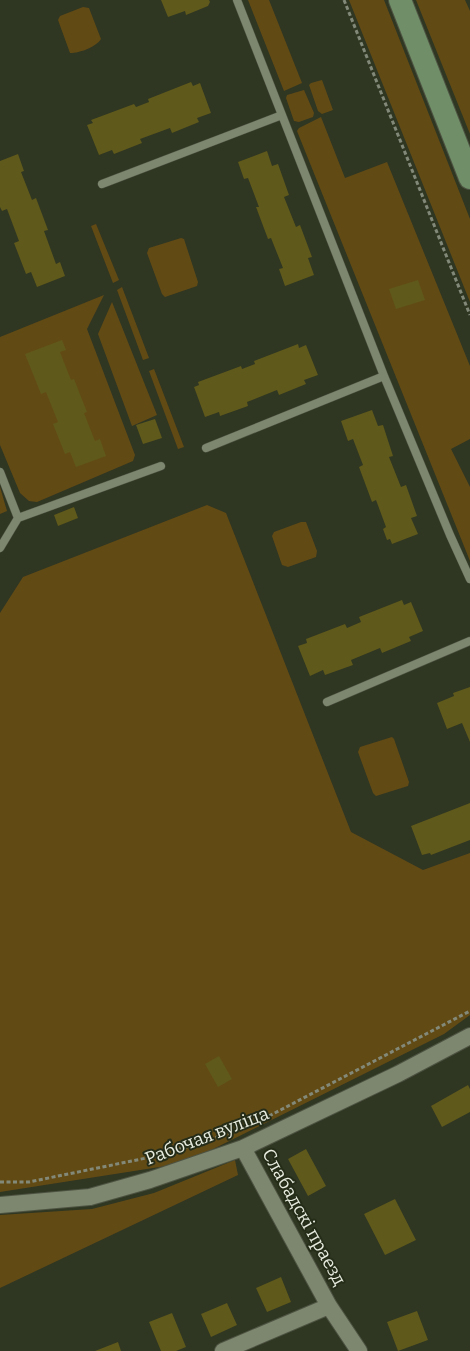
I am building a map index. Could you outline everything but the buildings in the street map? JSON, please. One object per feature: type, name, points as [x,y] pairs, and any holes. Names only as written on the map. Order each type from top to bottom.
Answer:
[{"type":"street","points":[[400,0],[470,178]]},
{"type":"street","name":"Рабочая вуліца","points":[[0,1206],[90,1197],[150,1180],[243,1148],[398,1074],[470,1036]]},
{"type":"street","name":"Слабадскі праезд","points":[[243,1148],[329,1306],[358,1351]]},
{"type":"street","name":"Слабадскі праезд","points":[[223,1351],[329,1306]]},
{"type":"lane","points":[[237,0],[384,376],[470,579]]},
{"type":"lane","points":[[102,184],[282,115]]},
{"type":"lane","points":[[206,448],[384,376]]},
{"type":"lane","points":[[0,548],[18,518],[161,466]]},
{"type":"lane","points":[[0,472],[18,518]]},
{"type":"lane","points":[[327,702],[470,641]]},
{"type":"path","points":[[344,0],[470,316]]},
{"type":"path","points":[[266,1118],[470,1011]]},
{"type":"path","points":[[0,1182],[29,1182],[161,1155],[249,1127]]},
{"type":"shaded area","points":[[248,0],[269,0],[302,83],[284,91]]},
{"type":"shaded area","points":[[349,0],[384,0],[470,219],[470,302]]},
{"type":"shaded area","points":[[416,0],[465,0],[470,11],[470,134]]},
{"type":"shaded area","points":[[83,7],[89,8],[101,39],[87,49],[70,53],[58,20],[60,16]]},
{"type":"shaded area","points":[[322,80],[333,110],[322,114],[318,111],[309,85]]},
{"type":"shaded area","points":[[304,90],[314,113],[313,117],[299,122],[294,121],[286,98],[287,95]]},
{"type":"shaded area","points":[[321,117],[345,178],[387,162],[470,366],[470,439],[451,449],[470,487],[470,561],[297,131],[299,128]]},
{"type":"shaded area","points":[[96,224],[119,280],[113,283],[91,226]]},
{"type":"shaded area","points":[[181,238],[184,239],[198,282],[197,286],[165,297],[162,294],[147,253],[149,248]]},
{"type":"shaded area","points":[[122,287],[149,358],[143,360],[117,290]]},
{"type":"shaded area","points":[[104,295],[87,329],[135,455],[133,461],[37,502],[29,501],[20,493],[0,445],[0,337]]},
{"type":"shaded area","points":[[112,302],[157,415],[132,426],[98,334]]},
{"type":"shaded area","points":[[154,369],[184,447],[178,449],[149,371]]},
{"type":"shaded area","points":[[0,487],[7,511],[0,514]]},
{"type":"shaded area","points":[[207,505],[226,513],[351,832],[423,870],[470,853],[470,1015],[444,1034],[185,1163],[0,1192],[0,613],[23,577]]},
{"type":"shaded area","points":[[306,522],[317,551],[316,557],[288,567],[282,565],[272,536],[274,532]]},
{"type":"shaded area","points":[[392,737],[409,782],[408,786],[376,796],[373,793],[358,752],[360,747]]},
{"type":"shaded area","points":[[235,1160],[238,1175],[0,1288],[0,1215],[92,1209],[154,1193]]}]
